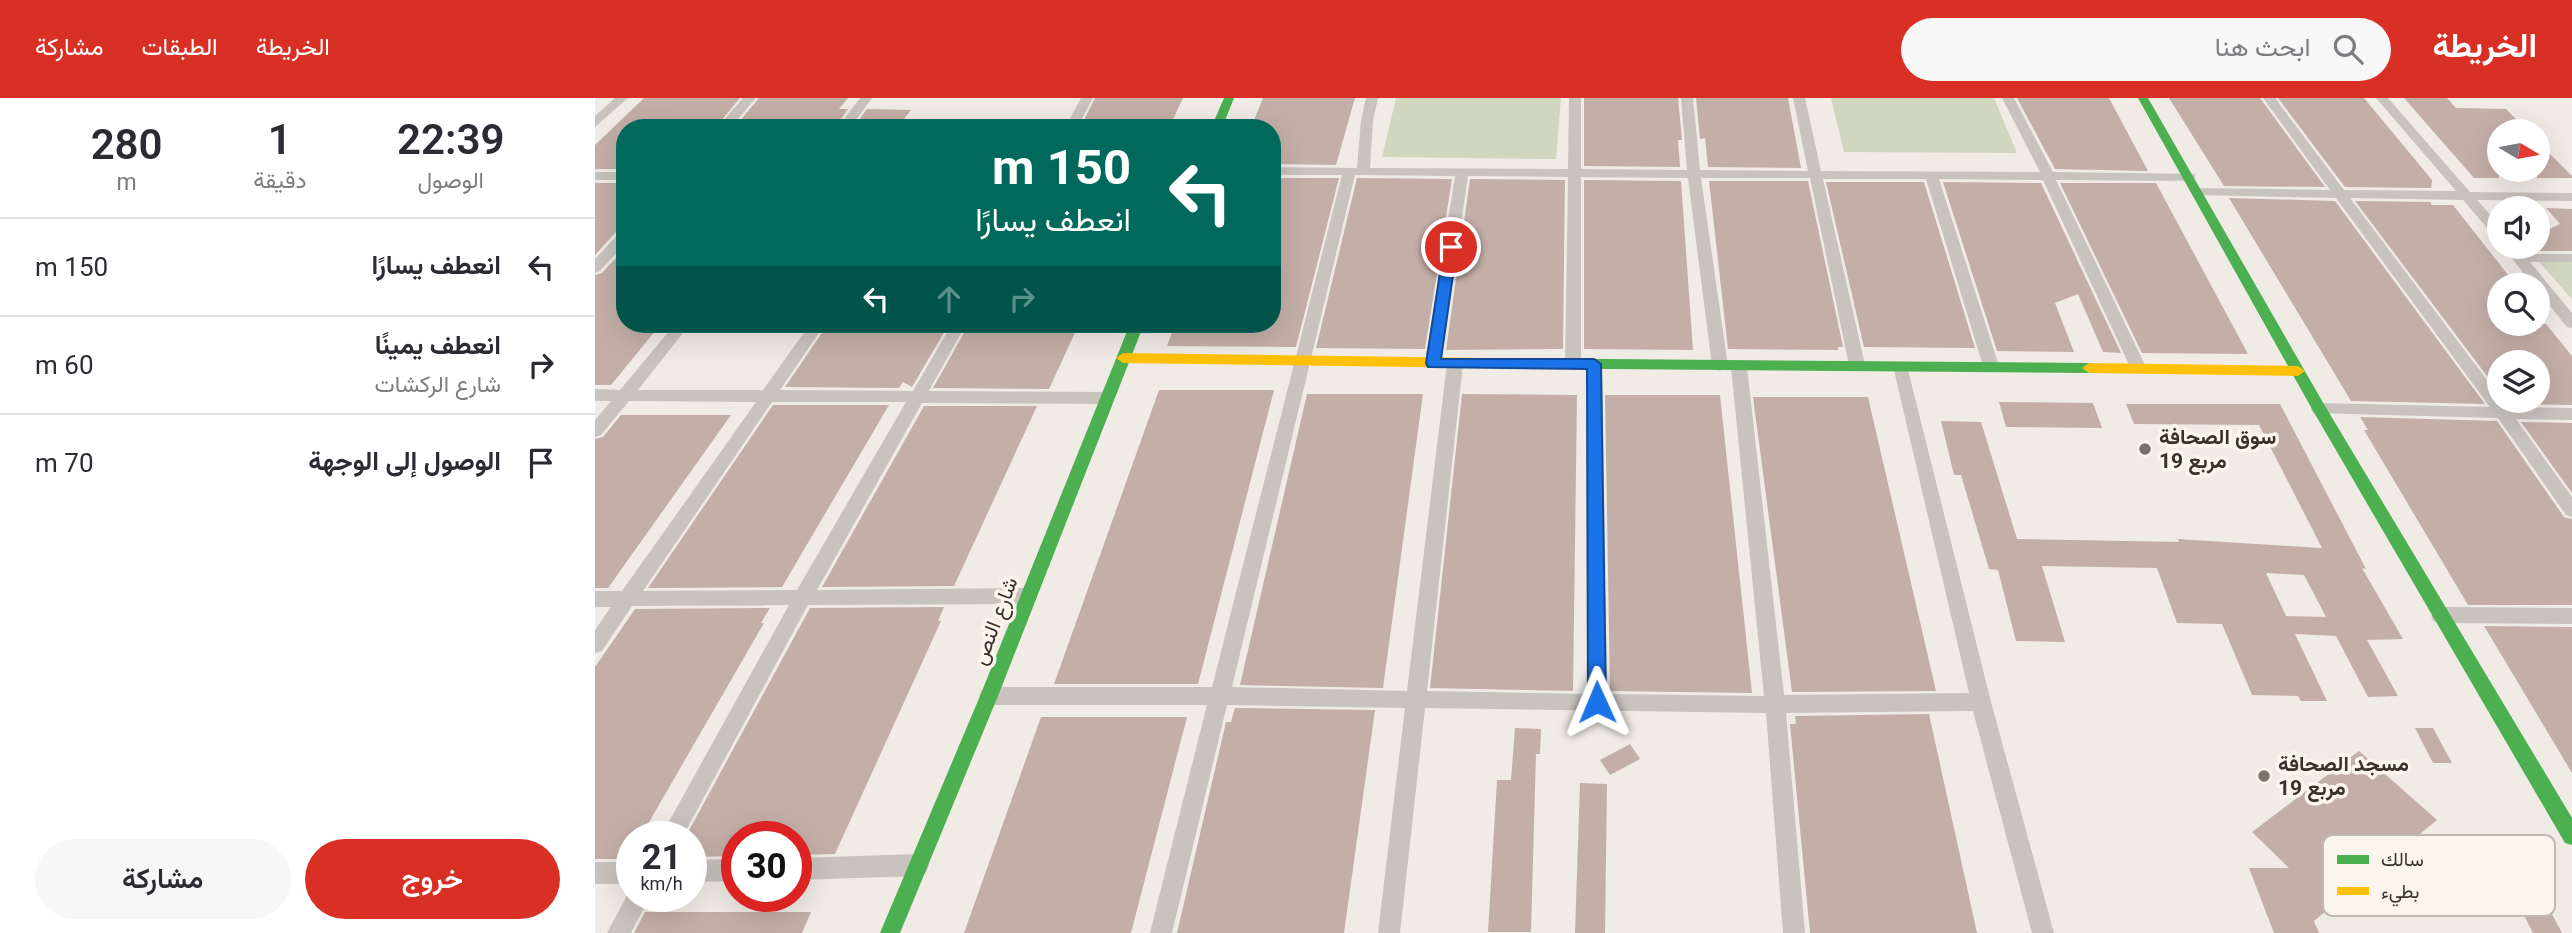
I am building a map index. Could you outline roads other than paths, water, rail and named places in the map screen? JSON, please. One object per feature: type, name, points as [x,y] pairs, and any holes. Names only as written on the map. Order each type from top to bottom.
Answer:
[{"type":"street","points":[[595,123],[622,98]]},
{"type":"street","points":[[731,119],[750,98]]},
{"type":"street","points":[[850,119],[866,98]]},
{"type":"street","points":[[1076,119],[1087,98]]},
{"type":"street","points":[[1220,119],[1229,98]]},
{"type":"street","points":[[1161,933],[1304,361],[1356,172],[1372,98]]},
{"type":"street","points":[[1573,364],[1575,98]]},
{"type":"street","points":[[1687,98],[1694,174],[1729,367],[1775,704],[1794,933]]},
{"type":"street","points":[[1798,98],[1857,365]]},
{"type":"street","points":[[2008,98],[2139,369]]},
{"type":"street","points":[[2143,98],[2194,184],[2319,410],[2572,836]]},
{"type":"street","points":[[2269,98],[2487,392]]},
{"type":"street","points":[[2382,98],[2487,219]]},
{"type":"street","points":[[1281,171],[2048,176],[2339,194],[2572,197]]},
{"type":"street","points":[[1433,363],[1462,172]]},
{"type":"street","points":[[1931,175],[1991,366]]},
{"type":"street","points":[[595,176],[616,176]]},
{"type":"street","points":[[595,268],[616,246]]},
{"type":"street","points":[[2550,256],[2572,258]]},
{"type":"street","points":[[2520,259],[2572,323]]},
{"type":"street","points":[[595,431],[677,333]]},
{"type":"street","points":[[595,645],[812,333]]},
{"type":"street","points":[[680,821],[803,597],[955,333]]},
{"type":"street","name":"شارع النص","points":[[890,933],[989,696],[1133,333]]},
{"type":"street","points":[[1123,358],[1729,367],[1991,366],[2298,372]]},
{"type":"street","points":[[1389,933],[1455,364]]},
{"type":"street","points":[[1594,364],[1597,702]]},
{"type":"street","points":[[1901,366],[1981,702],[2043,933]]},
{"type":"street","points":[[595,395],[1107,398]]},
{"type":"street","points":[[2319,410],[2487,413]]},
{"type":"street","points":[[2503,413],[2572,414]]},
{"type":"street","points":[[2503,413],[2572,510]]},
{"type":"street","points":[[595,599],[1028,596]]},
{"type":"street","points":[[2439,614],[2572,616]]},
{"type":"street","points":[[989,696],[1220,696],[1775,704],[1981,702]]},
{"type":"street","points":[[812,868],[918,865]]},
{"type":"street","points":[[595,873],[616,873]]},
{"type":"street","points":[[618,933],[630,912]]},
{"type":"place","name":"سوق الصحافة مربع 19","points":[[2145,449]]},
{"type":"place","name":"مسجد الصحافة مربع 19","points":[[2264,776]]}]
